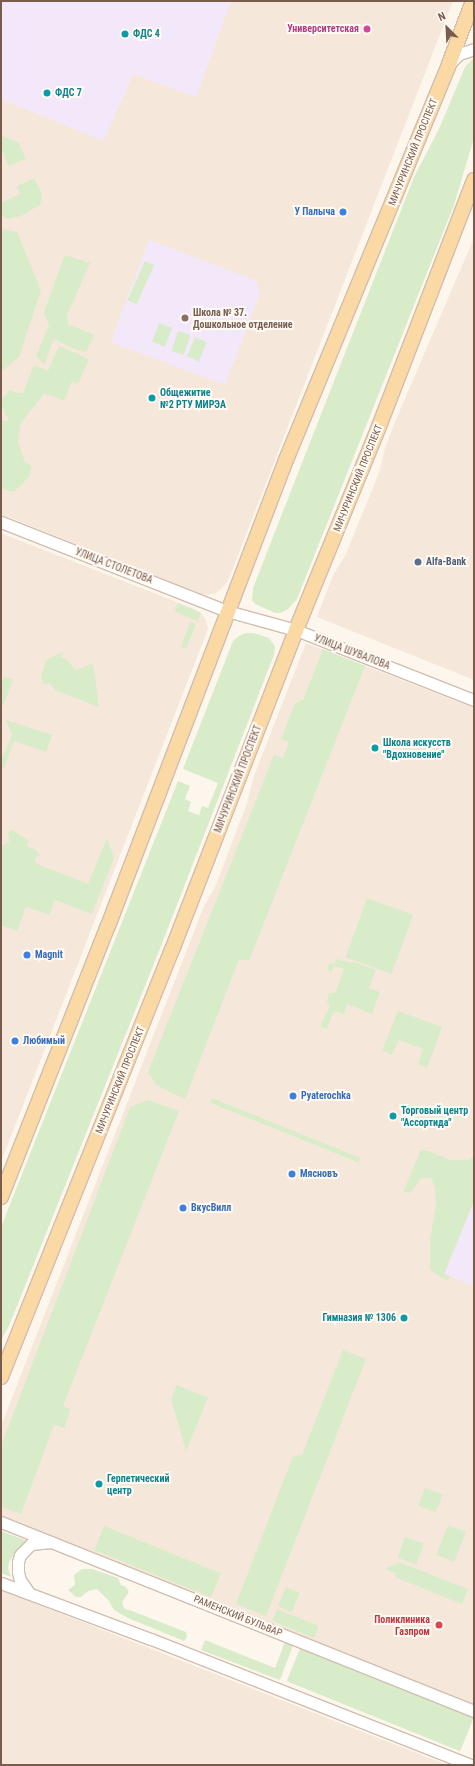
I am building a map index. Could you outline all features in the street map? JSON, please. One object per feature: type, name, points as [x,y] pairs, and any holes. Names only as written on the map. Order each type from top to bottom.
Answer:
[{"type":"main road","name":"МИЧУРИНСКИЙ ПРОСПЕКТ","points":[[1,1197],[111,919],[227,611],[286,460],[449,64],[473,1]]},
{"type":"main road","name":"МИЧУРИНСКИЙ ПРОСПЕКТ","points":[[1,1377],[172,950],[296,630],[381,422],[474,180]]},
{"type":"street","points":[[449,64],[459,54],[474,49]]},
{"type":"street","name":"УЛИЦА СТОЛЕТОВА","points":[[1,522],[227,611]]},
{"type":"street","name":"УЛИЦА ШУВАЛОВА","points":[[227,611],[296,630],[474,700]]},
{"type":"street","name":"РАМЕНСКИЙ БУЛЬВАР","points":[[1,1522],[474,1711]]},
{"type":"street","points":[[29,1593],[20,1580],[18,1572],[20,1555],[31,1544],[51,1542]]},
{"type":"street","points":[[1,1583],[471,1765]]},
{"type":"shaded area","points":[[1,1],[453,1],[228,581],[216,593],[208,595],[201,594],[1,514]]},
{"type":"shaded area","points":[[1,1],[231,1],[196,97],[133,74],[104,141],[1,99]]},
{"type":"shaded area","points":[[474,238],[474,680],[317,617],[333,575],[346,554],[380,470],[385,448],[395,422]]},
{"type":"shaded area","name":"Школа № 37. Дошкольное отделение","points":[[149,240],[255,280],[260,293],[225,385],[111,342]]},
{"type":"shaded area","points":[[1,533],[192,608],[201,613],[206,620],[208,629],[1,1162]]},
{"type":"shaded area","points":[[306,643],[474,708],[474,1705],[1,1517],[1,1426],[204,906],[216,885],[247,803],[254,776]]},
{"type":"shaded area","points":[[474,1201],[474,1286],[444,1274]]},
{"type":"shaded area","points":[[1,1590],[447,1765],[1,1765]]},
{"type":"green space","points":[[474,58],[474,138],[454,205],[297,599],[288,609],[281,613],[275,613],[255,604],[252,600],[253,588],[414,177],[439,129],[465,67]]},
{"type":"green space","points":[[1,135],[18,142],[26,159],[9,166],[1,148]]},
{"type":"green space","points":[[34,178],[42,194],[40,205],[21,216],[8,219],[1,215],[1,203],[20,194],[17,186]]},
{"type":"green space","points":[[1,229],[17,232],[41,290],[19,357],[1,372]]},
{"type":"green space","points":[[65,255],[90,263],[67,315],[68,324],[94,335],[86,352],[74,349],[54,339],[44,365],[36,356],[49,326],[44,312]]},
{"type":"green space","points":[[145,261],[154,265],[137,304],[128,300]]},
{"type":"green space","points":[[159,323],[172,328],[165,347],[152,342]]},
{"type":"green space","points":[[178,331],[190,335],[184,355],[172,351]]},
{"type":"green space","points":[[195,337],[207,342],[199,361],[187,356]]},
{"type":"green space","points":[[59,346],[89,359],[78,384],[72,381],[64,401],[44,393],[21,423],[18,442],[25,462],[32,466],[29,477],[14,492],[1,489],[1,418],[3,421],[9,421],[3,409],[1,399],[10,390],[17,393],[23,393],[34,365],[48,371]]},
{"type":"green space","points":[[178,603],[201,613],[197,621],[174,611]]},
{"type":"green space","points":[[190,622],[196,624],[186,649],[181,647]]},
{"type":"green space","points":[[246,633],[253,633],[269,638],[275,646],[274,655],[161,946],[9,1326],[1,1340],[1,1227],[178,781],[190,786],[185,799],[191,802],[188,811],[199,815],[202,806],[208,808],[218,783],[183,769],[233,641]]},
{"type":"green space","points":[[323,649],[365,666],[249,961],[239,959],[185,1099],[156,1085],[148,1072],[274,755],[283,758],[289,742],[281,739],[295,703],[303,700]]},
{"type":"green space","points":[[63,652],[61,657],[67,660],[76,671],[93,663],[99,707],[55,690],[50,683],[44,685],[41,677],[46,660]]},
{"type":"green space","points":[[4,677],[13,680],[3,706],[1,706],[1,684]]},
{"type":"green space","points":[[6,720],[52,735],[46,752],[14,741],[4,768],[1,766],[1,760],[12,735]]},
{"type":"green space","points":[[12,830],[29,841],[27,846],[36,850],[40,855],[35,858],[35,863],[88,884],[107,838],[114,858],[92,914],[55,900],[49,915],[26,907],[17,931],[1,925],[1,846],[9,842],[8,832]]},
{"type":"green space","points":[[367,898],[413,915],[391,974],[345,957]]},
{"type":"green space","points":[[336,959],[354,962],[376,970],[369,988],[380,992],[372,1014],[347,1004],[344,1014],[334,1011],[327,1029],[320,1026],[330,1006],[327,1002],[329,993],[335,993],[344,969],[334,966],[331,973],[327,968],[330,963],[335,963]]},
{"type":"green space","points":[[398,1011],[442,1027],[427,1068],[418,1064],[423,1049],[399,1040],[392,1055],[382,1050]]},
{"type":"green space","points":[[212,1098],[360,1158],[358,1163],[210,1103]]},
{"type":"green space","points":[[148,1100],[179,1111],[63,1406],[70,1409],[65,1428],[54,1425],[21,1514],[1,1507],[1,1446],[130,1107]]},
{"type":"green space","points":[[421,1150],[429,1151],[450,1160],[469,1160],[474,1156],[474,1201],[444,1274],[450,1276],[448,1281],[430,1270],[430,1239],[436,1206],[435,1187],[431,1178],[421,1178],[410,1193],[403,1192]]},
{"type":"green space","points":[[343,1350],[366,1359],[266,1616],[236,1604],[293,1456],[302,1455]]},
{"type":"green space","points":[[177,1385],[208,1398],[186,1451],[171,1399]]},
{"type":"green space","points":[[425,1488],[443,1495],[436,1513],[418,1506]]},
{"type":"green space","points":[[448,1525],[466,1532],[454,1562],[437,1555]]},
{"type":"green space","points":[[104,1526],[221,1573],[211,1597],[94,1550]]},
{"type":"green space","points":[[1,1531],[30,1542],[23,1544],[9,1562],[8,1568],[11,1577],[1,1573]]},
{"type":"green space","points":[[405,1537],[424,1544],[416,1565],[397,1558]]},
{"type":"green space","points":[[399,1562],[468,1589],[462,1604],[395,1577],[396,1573],[385,1569]]},
{"type":"green space","points":[[82,1569],[92,1569],[118,1578],[121,1585],[126,1587],[129,1592],[122,1602],[124,1608],[186,1632],[187,1637],[184,1641],[128,1618],[114,1610],[109,1601],[97,1589],[88,1591],[81,1597],[76,1597],[68,1590],[75,1585],[74,1575]]},
{"type":"green space","points":[[286,1587],[300,1593],[292,1612],[278,1606]]},
{"type":"green space","points":[[277,1609],[319,1626],[314,1638],[272,1621]]},
{"type":"green space","points":[[286,1639],[294,1643],[280,1680],[201,1650],[205,1640],[275,1668]]},
{"type":"green space","points":[[301,1646],[474,1716],[460,1751],[287,1681]]},
{"type":"place","name":"Университетская","points":[[367,29]]},
{"type":"place","name":"ФДС 4","points":[[125,34]]},
{"type":"place","name":"ФДС 7","points":[[47,93]]},
{"type":"place","name":"У Палыча","points":[[343,212]]},
{"type":"place","name":"Школа № 37. Дошкольное отделение","points":[[185,318]]},
{"type":"place","name":"Общежитие №2 РТУ МИРЭА","points":[[152,398]]},
{"type":"place","name":"Alfa-Bank","points":[[418,562]]},
{"type":"place","name":"Школа искусств \"Вдохновение\"","points":[[375,748]]},
{"type":"place","name":"Magnit","points":[[27,955]]},
{"type":"place","name":"Любимый","points":[[15,1041]]},
{"type":"place","name":"Pyaterochka","points":[[293,1096]]},
{"type":"place","name":"Торговый центр \"Ассортида\"","points":[[393,1116]]},
{"type":"place","name":"Мясновъ","points":[[292,1174]]},
{"type":"place","name":"ВкусВилл","points":[[183,1208]]},
{"type":"place","name":"Гимназия № 1306","points":[[404,1318]]},
{"type":"place","name":"Герпетический центр","points":[[99,1484]]},
{"type":"place","name":"Поликлиника Газпром","points":[[439,1625]]}]
